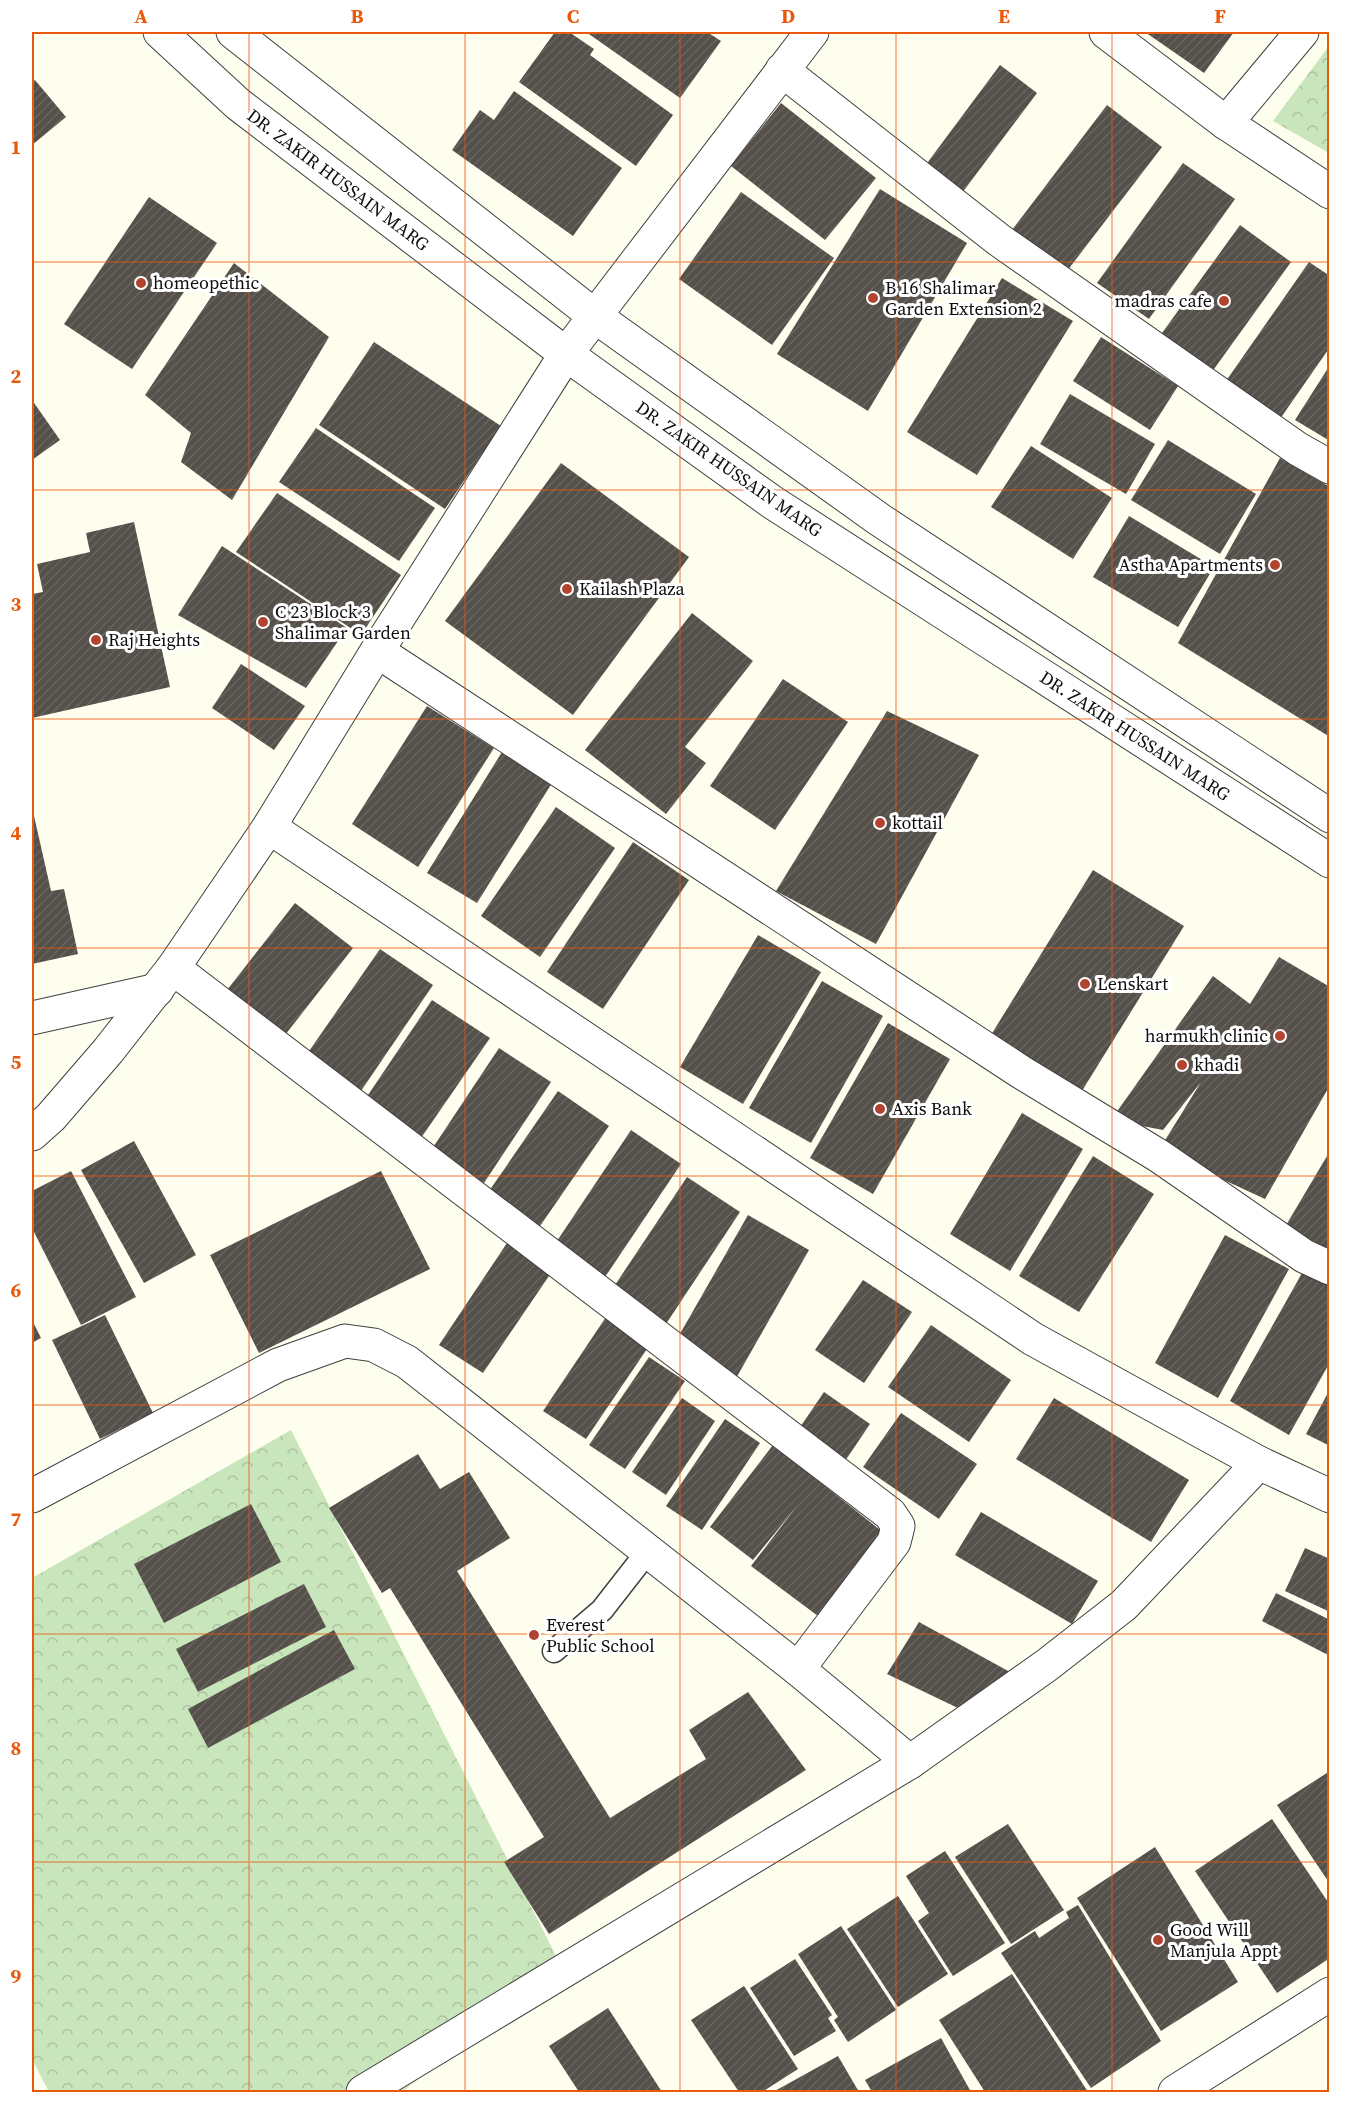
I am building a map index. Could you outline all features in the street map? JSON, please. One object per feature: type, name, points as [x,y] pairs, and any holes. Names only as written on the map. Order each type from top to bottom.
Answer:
[{"type":"street","name":"DR. ZAKIR HUSSAIN MARG","points":[[160,32],[238,104],[566,354],[772,502],[1329,861]]},
{"type":"street","points":[[233,32],[596,316],[880,520],[1329,816]]},
{"type":"street","points":[[32,1134],[80,1084],[165,979],[269,827],[377,651],[566,354],[812,32]]},
{"type":"street","points":[[1106,32],[1226,123],[1329,192]]},
{"type":"street","points":[[1226,123],[1302,32]]},
{"type":"street","points":[[782,70],[999,240],[1298,449],[1329,467]]},
{"type":"street","points":[[377,651],[1021,1072],[1159,1156],[1304,1256],[1329,1268]]},
{"type":"street","points":[[269,827],[1033,1339],[1259,1463],[1329,1496]]},
{"type":"street","points":[[32,1018],[165,979]]},
{"type":"street","points":[[165,979],[890,1514],[898,1526],[894,1542],[798,1669]]},
{"type":"street","points":[[32,1496],[278,1365],[345,1341],[374,1345],[407,1362],[798,1669],[910,1762]]},
{"type":"street","points":[[363,2092],[910,1762],[1047,1665],[1124,1605],[1259,1463]]},
{"type":"street","points":[[1175,2092],[1329,1994]]},
{"type":"lane","points":[[554,1651],[602,1610],[648,1551]]},
{"type":"green space","points":[[1329,46],[1330,153],[1273,121]]},
{"type":"green space","points":[[291,1430],[560,1964],[402,2092],[49,2092],[32,2059],[32,1578]]},
{"type":"building","points":[[555,32],[569,32],[594,49],[590,55],[673,115],[636,166],[519,82]]},
{"type":"building","points":[[586,32],[707,32],[721,41],[680,98]]},
{"type":"building","points":[[1145,32],[1234,32],[1204,73]]},
{"type":"building","points":[[1000,65],[1037,93],[956,201],[919,174]]},
{"type":"building","points":[[35,80],[66,117],[32,145],[32,82]]},
{"type":"building","points":[[514,91],[622,168],[573,236],[452,150],[480,110],[494,120]]},
{"type":"building","points":[[781,103],[876,178],[825,240],[731,166]]},
{"type":"building","points":[[1107,105],[1162,147],[1067,271],[1012,230]]},
{"type":"building","points":[[1183,163],[1235,199],[1149,319],[1097,283]]},
{"type":"building","name":"B 16 Shalimar Garden Extension 2","points":[[880,189],[967,243],[868,411],[777,354]]},
{"type":"building","points":[[741,192],[834,258],[772,345],[679,279]]},
{"type":"building","name":"homeopethic","points":[[149,197],[217,243],[132,369],[64,324]]},
{"type":"building","name":"madras cafe","points":[[1240,225],[1291,262],[1209,376],[1157,340]]},
{"type":"building","points":[[1309,262],[1330,276],[1330,347],[1280,419],[1226,381]]},
{"type":"building","points":[[234,263],[329,337],[232,500],[181,462],[191,433],[145,395]]},
{"type":"building","points":[[1002,278],[1073,321],[977,475],[907,432]]},
{"type":"building","points":[[1101,337],[1178,386],[1150,430],[1073,381]]},
{"type":"building","points":[[374,342],[501,426],[445,509],[319,425]]},
{"type":"building","points":[[1330,365],[1330,441],[1295,420]]},
{"type":"building","points":[[1070,394],[1155,444],[1126,494],[1040,444]]},
{"type":"building","points":[[32,400],[60,440],[32,460]]},
{"type":"building","points":[[316,428],[435,508],[399,561],[279,482]]},
{"type":"building","points":[[1168,440],[1256,494],[1220,554],[1131,500]]},
{"type":"building","points":[[1031,446],[1112,498],[1073,559],[991,507]]},
{"type":"building","name":"Astha Apartments","points":[[1280,458],[1330,487],[1330,737],[1178,643]]},
{"type":"building","name":"Kailash Plaza","points":[[561,463],[689,557],[573,715],[445,621]]},
{"type":"building","points":[[277,493],[401,575],[361,635],[236,552]]},
{"type":"building","points":[[1129,516],[1214,567],[1178,627],[1093,577]]},
{"type":"building","name":"Raj Heights","points":[[134,522],[170,687],[32,718],[32,594],[43,592],[37,564],[90,552],[86,533]]},
{"type":"building","name":"C 23 Block 3 Shalimar Garden","points":[[222,546],[347,628],[306,688],[178,615]]},
{"type":"building","points":[[692,613],[753,661],[685,747],[706,763],[666,814],[585,750]]},
{"type":"building","points":[[241,664],[305,706],[274,750],[212,708]]},
{"type":"building","points":[[783,679],[848,722],[775,830],[710,786]]},
{"type":"building","points":[[427,706],[494,748],[418,867],[352,824]]},
{"type":"building","name":"kottail","points":[[887,711],[979,755],[876,944],[776,891]]},
{"type":"building","points":[[502,752],[552,783],[477,903],[427,873]]},
{"type":"building","points":[[32,807],[51,891],[64,889],[78,954],[32,964]]},
{"type":"building","points":[[556,807],[615,848],[540,957],[481,916]]},
{"type":"building","points":[[633,842],[689,880],[603,1009],[547,972]]},
{"type":"building","name":"Lenskart","points":[[1093,870],[1184,926],[1077,1099],[986,1043]]},
{"type":"building","points":[[295,903],[353,948],[278,1044],[220,999]]},
{"type":"building","points":[[758,935],[821,972],[743,1104],[680,1067]]},
{"type":"building","points":[[380,949],[433,985],[361,1091],[307,1054]]},
{"type":"building","name":"harmukh clinic","points":[[1279,957],[1330,987],[1330,1085],[1265,1199],[1159,1150],[1201,1082],[1163,1130],[1111,1120],[1213,976],[1250,1004]]},
{"type":"building","points":[[822,981],[883,1016],[811,1143],[749,1108]]},
{"type":"building","points":[[432,1000],[490,1038],[421,1138],[364,1101]]},
{"type":"building","name":"Axis Bank","points":[[888,1023],[950,1059],[873,1194],[810,1158]]},
{"type":"building","points":[[499,1048],[551,1082],[484,1183],[432,1149]]},
{"type":"building","points":[[558,1091],[609,1126],[538,1229],[487,1194]]},
{"type":"building","points":[[1022,1113],[1083,1149],[1010,1271],[950,1234]]},
{"type":"building","points":[[631,1130],[681,1164],[599,1286],[549,1253]]},
{"type":"building","points":[[134,1141],[196,1255],[144,1283],[81,1170]]},
{"type":"building","points":[[1330,1151],[1330,1257],[1282,1232]]},
{"type":"building","points":[[1093,1156],[1154,1194],[1079,1312],[1019,1276]]},
{"type":"building","points":[[71,1171],[136,1297],[81,1325],[32,1228],[32,1191]]},
{"type":"building","points":[[381,1171],[430,1269],[259,1353],[210,1255]]},
{"type":"building","points":[[687,1177],[740,1212],[664,1327],[611,1291]]},
{"type":"building","points":[[748,1215],[809,1250],[735,1380],[673,1346]]},
{"type":"building","points":[[1225,1235],[1289,1269],[1218,1398],[1155,1363]]},
{"type":"building","points":[[507,1243],[551,1273],[483,1373],[439,1345]]},
{"type":"building","points":[[1306,1266],[1330,1279],[1330,1362],[1289,1435],[1230,1401]]},
{"type":"building","points":[[863,1280],[912,1312],[864,1383],[815,1350]]},
{"type":"building","points":[[105,1315],[153,1413],[100,1439],[52,1340]]},
{"type":"building","points":[[606,1317],[649,1346],[586,1439],[543,1411]]},
{"type":"building","points":[[32,1320],[41,1338],[32,1343]]},
{"type":"building","points":[[931,1325],[1011,1380],[969,1442],[888,1387]]},
{"type":"building","points":[[649,1357],[685,1381],[625,1469],[589,1445]]},
{"type":"building","points":[[1330,1389],[1330,1446],[1306,1434]]},
{"type":"building","points":[[824,1392],[870,1424],[839,1470],[792,1439]]},
{"type":"building","points":[[682,1398],[715,1421],[666,1495],[632,1472]]},
{"type":"building","points":[[1054,1398],[1189,1480],[1151,1542],[1016,1459]]},
{"type":"building","points":[[901,1413],[977,1464],[939,1519],[863,1467]]},
{"type":"building","points":[[725,1419],[760,1443],[702,1530],[666,1506]]},
{"type":"building","points":[[773,1445],[884,1533],[822,1619],[751,1566],[797,1506],[753,1560],[710,1527]]},
{"type":"building","points":[[418,1454],[440,1489],[469,1472],[510,1538],[457,1571],[610,1818],[706,1759],[689,1730],[748,1692],[806,1770],[549,1934],[504,1862],[544,1837],[390,1588],[382,1593],[329,1508]]},
{"type":"building","points":[[251,1504],[281,1562],[164,1623],[134,1564]]},
{"type":"building","points":[[981,1512],[1098,1581],[1072,1624],[955,1555]]},
{"type":"building","points":[[1305,1548],[1330,1559],[1330,1612],[1285,1591]]},
{"type":"building","points":[[304,1584],[326,1627],[198,1692],[176,1649]]},
{"type":"building","points":[[1276,1593],[1330,1620],[1330,1656],[1262,1621]]},
{"type":"building","points":[[919,1622],[1010,1672],[960,1709],[887,1674]]},
{"type":"building","points":[[334,1630],[355,1669],[208,1748],[188,1709]]},
{"type":"building","points":[[1330,1771],[1330,1884],[1277,1805]]},
{"type":"building","points":[[1272,1819],[1330,1905],[1330,1958],[1277,1993],[1195,1871]]},
{"type":"building","points":[[1008,1824],[1064,1910],[1011,1944],[955,1857]]},
{"type":"building","name":"Good Will Manjula Appt","points":[[1155,1847],[1238,1982],[1161,2031],[1077,1898]]},
{"type":"building","points":[[945,1851],[1005,1943],[953,1976],[918,1921],[929,1913],[906,1876]]},
{"type":"building","points":[[898,1896],[948,1974],[898,2007],[847,1929]]},
{"type":"building","points":[[1078,1905],[1161,2041],[1091,2088],[1001,1953],[1035,1931],[1039,1938],[1069,1918],[1066,1912]]},
{"type":"building","points":[[841,1926],[896,2010],[848,2042],[834,2020],[838,2017],[798,1954]]},
{"type":"building","points":[[795,1959],[832,2015],[828,2018],[836,2031],[794,2056],[750,1988]]},
{"type":"building","points":[[1012,1974],[1088,2092],[985,2092],[939,2020]]},
{"type":"building","points":[[744,1986],[798,2069],[762,2092],[739,2092],[691,2020]]},
{"type":"building","points":[[608,2008],[662,2092],[579,2092],[549,2046]]},
{"type":"building","points":[[941,2038],[971,2092],[872,2092],[865,2080]]},
{"type":"building","points":[[838,2056],[859,2092],[773,2092]]},
{"type":"place","name":"homeopethic","points":[[141,283]]},
{"type":"place","name":"B 16 Shalimar Garden Extension 2","points":[[873,298]]},
{"type":"place","name":"madras cafe","points":[[1224,301]]},
{"type":"place","name":"Astha Apartments","points":[[1275,565]]},
{"type":"place","name":"Kailash Plaza","points":[[567,589]]},
{"type":"place","name":"C 23 Block 3 Shalimar Garden","points":[[263,622]]},
{"type":"place","name":"Raj Heights","points":[[96,640]]},
{"type":"place","name":"kottail","points":[[880,823]]},
{"type":"place","name":"Lenskart","points":[[1085,984]]},
{"type":"place","name":"harmukh clinic","points":[[1280,1036]]},
{"type":"place","name":"khadi","points":[[1182,1065]]},
{"type":"place","name":"Axis Bank","points":[[880,1109]]},
{"type":"place","name":"Everest Public School","points":[[534,1635]]},
{"type":"place","name":"Good Will Manjula Appt","points":[[1158,1940]]}]
